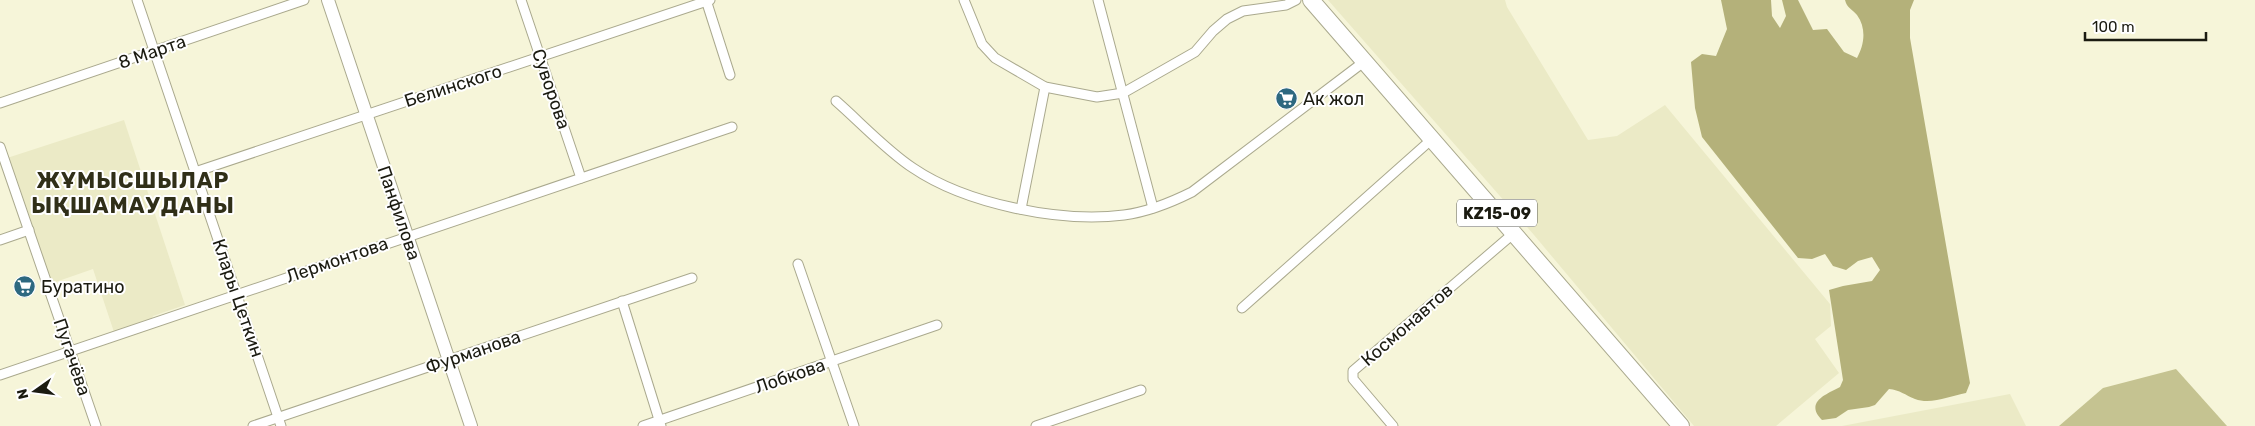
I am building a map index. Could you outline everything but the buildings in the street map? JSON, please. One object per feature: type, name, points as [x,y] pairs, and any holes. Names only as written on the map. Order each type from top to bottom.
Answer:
[{"type":"highway","name":"KZ15-09","points":[[1311,0],[1681,426]]},
{"type":"street","name":"Клары Цеткин","points":[[137,0],[280,422]]},
{"type":"street","name":"8 Марта","points":[[0,103],[304,0]]},
{"type":"street","name":"Панфилова","points":[[328,0],[471,426]]},
{"type":"street","name":"Суворова","points":[[522,0],[581,178]]},
{"type":"street","name":"Белинского","points":[[196,172],[707,0]]},
{"type":"street","points":[[707,0],[730,75]]},
{"type":"street","points":[[964,0],[987,52],[1045,88],[1097,97],[1123,93],[1194,52],[1227,19],[1243,10],[1286,5],[1296,0]]},
{"type":"street","points":[[1098,0],[1153,208]]},
{"type":"street","points":[[836,101],[912,168],[941,183],[985,201],[1021,209],[1094,217],[1125,215],[1153,208],[1185,196],[1218,174],[1365,61]]},
{"type":"street","points":[[1021,209],[1045,88]]},
{"type":"street","name":"Лермонтова","points":[[0,374],[732,127]]},
{"type":"street","points":[[1242,308],[1432,139]]},
{"type":"street","name":"Пугачёва","points":[[0,147],[96,426]]},
{"type":"street","points":[[0,240],[29,230]]},
{"type":"street","name":"Космонавтов","points":[[1392,426],[1353,379],[1353,371],[1514,233]]},
{"type":"street","points":[[798,264],[854,426]]},
{"type":"street","name":"Фурманова","points":[[253,426],[280,422],[448,360],[692,278]]},
{"type":"street","points":[[622,301],[661,423]]},
{"type":"street","name":"Лобкова","points":[[643,426],[661,423],[937,325]]},
{"type":"street","points":[[1036,426],[1048,424],[1141,390]]},
{"type":"shaded area","points":[[1328,0],[1505,0],[1507,7],[1588,140],[1617,136],[1665,105],[1830,304],[1831,326],[1815,339],[1839,373],[1776,426],[1694,426],[1534,235]]},
{"type":"shaded area","points":[[1721,0],[1771,0],[1772,16],[1780,28],[1786,16],[1782,0],[1798,0],[1813,30],[1827,29],[1844,52],[1857,58],[1863,42],[1862,26],[1857,15],[1848,7],[1845,0],[1914,0],[1910,10],[1910,38],[1970,383],[1966,393],[1921,401],[1889,389],[1875,405],[1848,410],[1836,418],[1822,420],[1817,414],[1815,408],[1819,399],[1840,387],[1843,380],[1829,290],[1872,281],[1880,270],[1872,257],[1858,261],[1846,270],[1833,266],[1825,254],[1812,259],[1798,258],[1702,137],[1695,108],[1691,62],[1702,54],[1716,56],[1727,29]]},
{"type":"shaded area","points":[[124,120],[185,305],[153,316],[150,323],[115,335],[93,269],[47,285],[4,159]]},
{"type":"shaded area","points":[[2176,369],[2227,426],[2059,426],[2103,388]]},
{"type":"shaded area","points":[[2010,394],[2026,426],[1842,426]]},
{"type":"place","name":"Ак жол","points":[[1287,99]]},
{"type":"place","name":"Буратино","points":[[25,287]]},
{"type":"district","name":"ЖҰМЫСШЫЛАР ЫҚШАМАУДАНЫ","points":[[133,192]]}]
